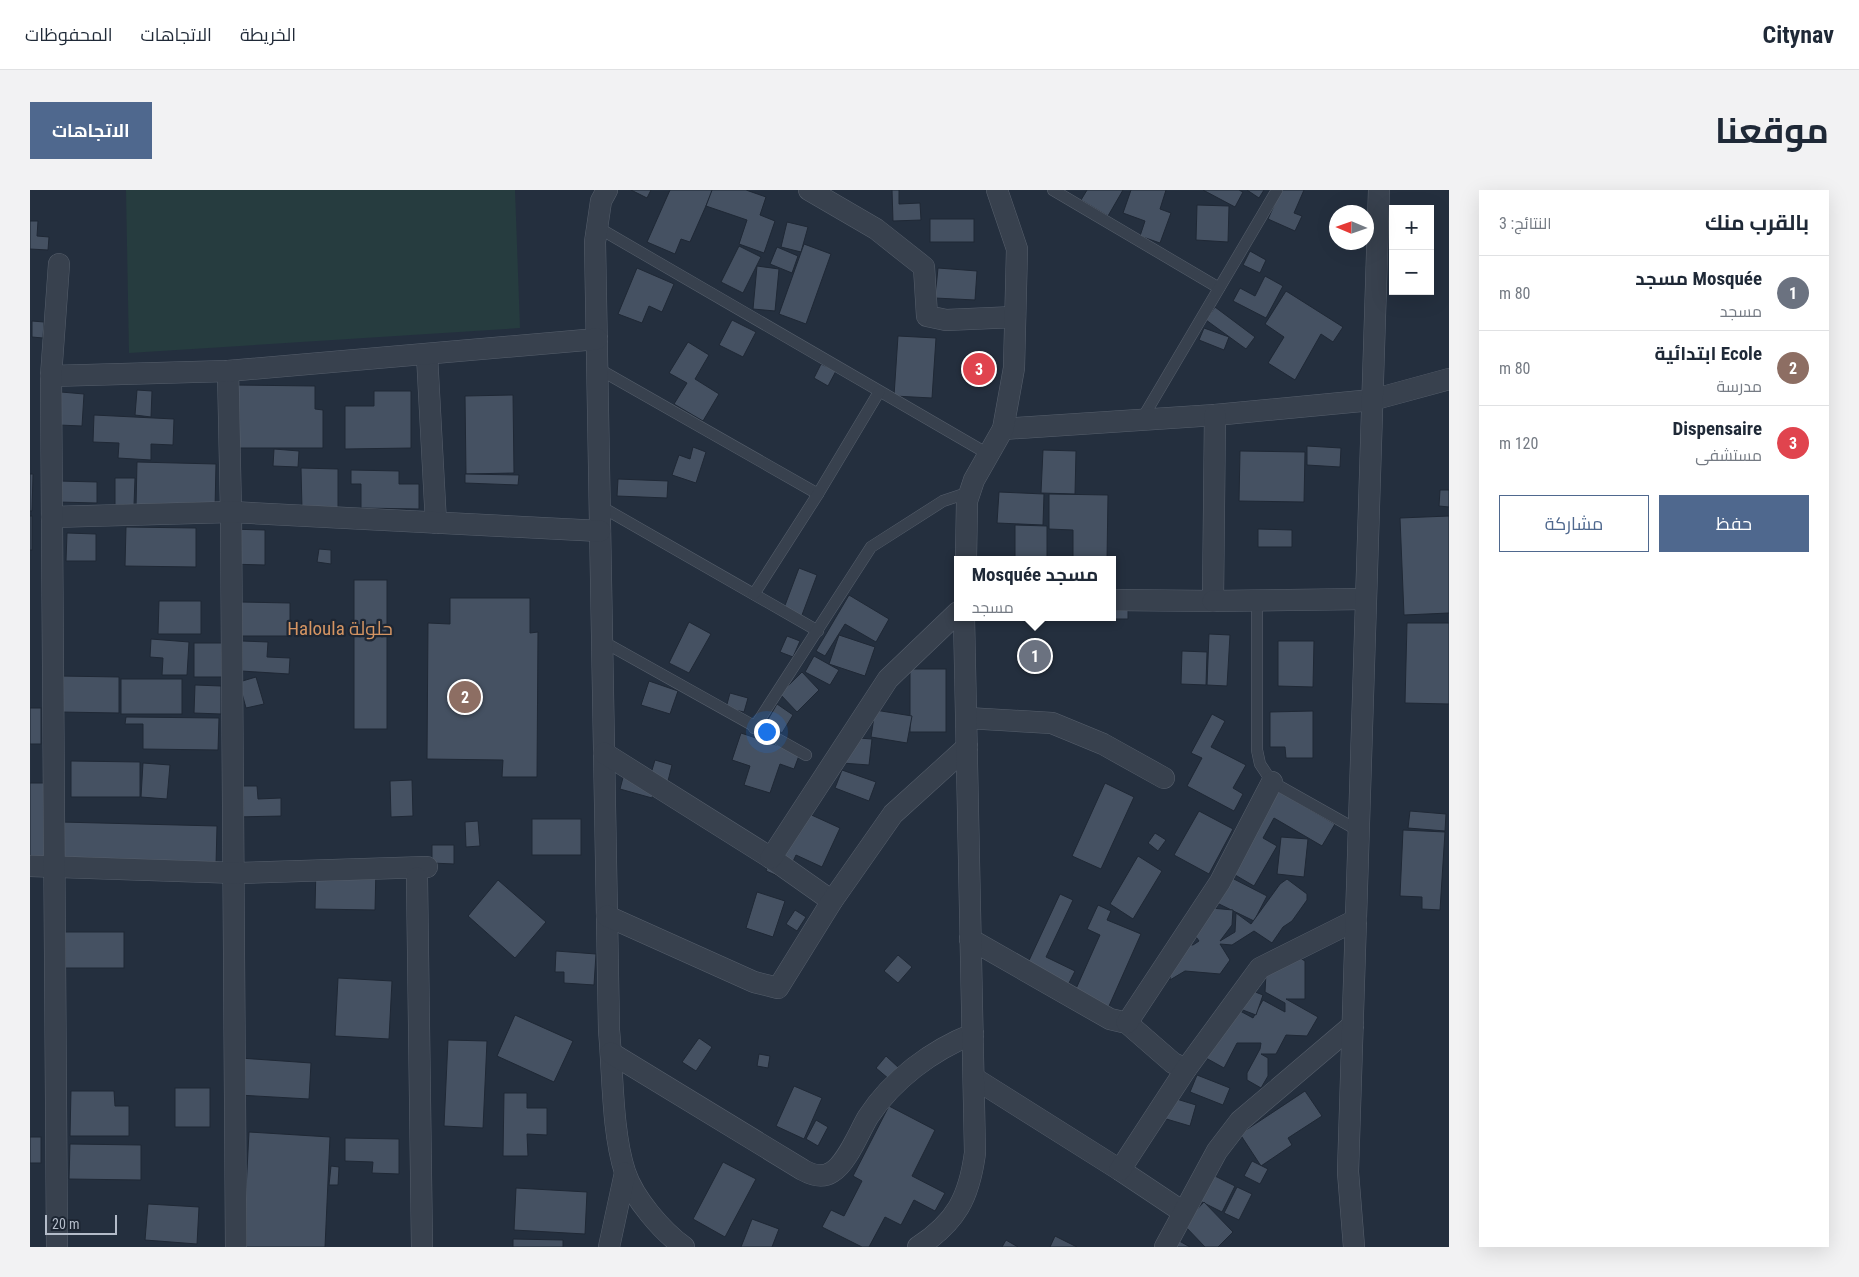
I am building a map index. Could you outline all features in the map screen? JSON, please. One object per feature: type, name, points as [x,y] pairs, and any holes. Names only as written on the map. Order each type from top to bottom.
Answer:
[{"type":"street","points":[[607,190],[601,201],[595,242],[611,1053],[618,1138],[625,1173],[643,1205],[661,1227],[684,1247]]},
{"type":"street","points":[[809,190],[876,228],[924,267],[928,316],[946,320],[1015,317]]},
{"type":"street","points":[[966,556],[967,501],[974,480],[1003,429],[1014,368],[1017,249],[997,190]]},
{"type":"street","points":[[1354,1247],[1348,1172],[1379,190]]},
{"type":"street","points":[[57,1247],[52,376],[59,264]]},
{"type":"street","points":[[52,376],[228,371],[427,356],[596,339]]},
{"type":"street","points":[[427,356],[436,523]]},
{"type":"street","points":[[228,371],[231,512],[236,1247]]},
{"type":"street","points":[[1003,429],[1215,415],[1372,400],[1449,379]]},
{"type":"street","points":[[1213,601],[1215,415]]},
{"type":"street","points":[[52,517],[231,512],[600,531]]},
{"type":"street","points":[[1116,600],[1366,599]]},
{"type":"street","points":[[770,858],[888,679],[954,616]]},
{"type":"street","points":[[918,1247],[939,1234],[956,1213],[972,1181],[976,1153],[964,621]]},
{"type":"street","points":[[967,718],[1052,723],[1104,744],[1164,778]]},
{"type":"street","points":[[607,916],[754,982],[778,988],[832,901],[893,814],[967,747]]},
{"type":"street","points":[[604,753],[770,858],[832,901]]},
{"type":"street","points":[[1127,1023],[1220,882],[1272,782]]},
{"type":"street","points":[[30,866],[233,873],[422,873],[422,1247]]},
{"type":"street","points":[[1120,1170],[1186,1069],[1260,968],[1356,920]]},
{"type":"street","points":[[970,939],[1110,1019],[1127,1023],[1173,1063],[1186,1069]]},
{"type":"street","points":[[1165,1247],[1217,1151],[1240,1121],[1353,1026]]},
{"type":"street","points":[[611,1053],[810,1174],[825,1175],[838,1167],[867,1119],[885,1095],[937,1051],[973,1034]]},
{"type":"street","points":[[974,1078],[1183,1212]]},
{"type":"street","points":[[609,1247],[625,1173]]},
{"type":"lane","points":[[1053,190],[1219,288]]},
{"type":"lane","points":[[1142,419],[1277,190]]},
{"type":"lane","points":[[597,227],[988,454]]},
{"type":"lane","points":[[597,368],[818,494]]},
{"type":"lane","points":[[754,594],[818,494],[879,392]]},
{"type":"lane","points":[[754,728],[871,547],[943,501],[970,492]]},
{"type":"lane","points":[[600,506],[818,630]]},
{"type":"lane","points":[[1257,600],[1257,750],[1260,764],[1272,782],[1359,830]]},
{"type":"lane","points":[[602,641],[754,728],[806,755]]},
{"type":"green space","points":[[126,190],[515,190],[520,328],[129,353]]},
{"type":"building","points":[[631,190],[651,190],[647,198]]},
{"type":"building","points":[[670,190],[713,190],[690,242],[681,239],[675,254],[647,242]]},
{"type":"building","points":[[712,190],[746,190],[766,197],[760,215],[775,221],[764,253],[739,244],[747,220],[706,206]]},
{"type":"building","points":[[892,190],[899,190],[899,204],[920,203],[921,220],[893,221]]},
{"type":"building","points":[[1087,190],[1123,190],[1108,216],[1081,200]]},
{"type":"building","points":[[1131,190],[1166,190],[1160,209],[1171,213],[1160,243],[1140,236],[1145,221],[1123,213]]},
{"type":"building","points":[[1203,190],[1239,190],[1243,192],[1235,207]]},
{"type":"building","points":[[1247,190],[1264,190],[1259,198]]},
{"type":"building","points":[[1281,190],[1304,190],[1294,213],[1302,216],[1295,231],[1268,219]]},
{"type":"building","points":[[1197,205],[1229,206],[1228,242],[1196,240]]},
{"type":"building","points":[[930,219],[974,219],[974,242],[930,242]]},
{"type":"building","points":[[30,221],[38,221],[37,236],[49,237],[48,250],[30,249]]},
{"type":"building","points":[[787,222],[808,227],[801,252],[781,247]]},
{"type":"building","points":[[804,244],[831,254],[806,324],[779,314]]},
{"type":"building","points":[[739,246],[761,257],[743,293],[721,282]]},
{"type":"building","points":[[777,247],[798,256],[792,273],[770,264]]},
{"type":"building","points":[[1250,251],[1266,260],[1260,273],[1243,265]]},
{"type":"building","points":[[757,266],[779,269],[775,311],[753,309]]},
{"type":"building","points":[[637,268],[674,284],[662,312],[649,306],[642,323],[618,314]]},
{"type":"building","points":[[938,268],[977,271],[975,300],[935,298]]},
{"type":"building","points":[[1265,276],[1283,286],[1266,318],[1233,301],[1240,288],[1255,296]]},
{"type":"building","points":[[1286,291],[1343,327],[1333,342],[1321,334],[1295,380],[1268,363],[1284,337],[1265,324]]},
{"type":"building","points":[[1215,307],[1255,337],[1246,349],[1206,320]]},
{"type":"building","points":[[732,320],[756,332],[743,357],[719,345]]},
{"type":"building","points":[[32,321],[44,322],[43,338],[32,337]]},
{"type":"building","points":[[1204,328],[1229,337],[1224,350],[1199,340]]},
{"type":"building","points":[[898,336],[936,338],[932,398],[894,396]]},
{"type":"building","points":[[688,342],[709,355],[695,379],[719,394],[703,421],[674,404],[687,383],[669,373]]},
{"type":"building","points":[[821,364],[836,371],[828,386],[814,378]]},
{"type":"building","points":[[233,385],[315,386],[315,409],[323,410],[323,448],[232,448]]},
{"type":"building","points":[[137,390],[152,391],[151,417],[135,415]]},
{"type":"building","points":[[374,391],[411,391],[411,448],[345,449],[345,406],[374,406]]},
{"type":"building","points":[[61,392],[84,394],[82,426],[59,425]]},
{"type":"building","points":[[513,395],[514,473],[466,474],[465,396]]},
{"type":"building","points":[[94,415],[174,419],[173,445],[151,444],[151,460],[118,458],[119,443],[93,442]]},
{"type":"building","points":[[1307,446],[1341,448],[1340,467],[1307,465]]},
{"type":"building","points":[[693,447],[706,452],[696,483],[672,475],[679,455],[690,459]]},
{"type":"building","points":[[274,449],[299,451],[298,467],[273,466]]},
{"type":"building","points":[[1043,450],[1076,451],[1075,494],[1041,493]]},
{"type":"building","points":[[1240,451],[1305,452],[1304,502],[1239,501]]},
{"type":"building","points":[[137,462],[216,464],[215,509],[136,507]]},
{"type":"building","points":[[301,468],[338,469],[338,510],[302,509]]},
{"type":"building","points":[[351,470],[399,471],[399,484],[419,484],[419,509],[361,508],[361,484],[351,484]]},
{"type":"building","points":[[30,474],[33,474],[32,511],[30,511]]},
{"type":"building","points":[[465,474],[519,475],[518,485],[465,483]]},
{"type":"building","points":[[115,478],[135,478],[134,505],[115,505]]},
{"type":"building","points":[[618,479],[668,481],[667,498],[617,496]]},
{"type":"building","points":[[59,481],[97,482],[97,503],[58,502]]},
{"type":"building","points":[[1440,490],[1449,490],[1449,507],[1439,506]]},
{"type":"building","points":[[999,492],[1044,494],[1043,525],[997,523]]},
{"type":"building","points":[[1049,494],[1108,495],[1107,556],[1073,556],[1073,530],[1049,529]]},
{"type":"building","points":[[30,516],[32,516],[32,550],[30,550]]},
{"type":"building","points":[[1449,516],[1449,613],[1404,615],[1400,518]]},
{"type":"building","points":[[1015,525],[1047,526],[1047,556],[1015,556]]},
{"type":"building","points":[[126,527],[196,528],[196,567],[125,566]]},
{"type":"building","points":[[228,529],[265,530],[265,565],[228,564]]},
{"type":"building","points":[[1258,529],[1292,530],[1292,547],[1258,547]]},
{"type":"building","points":[[67,533],[96,534],[96,561],[66,561]]},
{"type":"building","points":[[319,549],[331,550],[331,564],[317,562]]},
{"type":"building","points":[[799,568],[817,575],[799,623],[781,616]]},
{"type":"building","points":[[354,580],[387,580],[387,729],[354,729]]},
{"type":"building","points":[[849,595],[889,619],[876,642],[845,624],[825,656],[816,651]]},
{"type":"building","points":[[450,598],[530,598],[530,633],[538,632],[537,777],[502,777],[503,760],[427,759],[428,623],[450,624]]},
{"type":"building","points":[[159,601],[201,601],[201,634],[158,634]]},
{"type":"building","points":[[240,602],[290,603],[290,636],[239,636]]},
{"type":"building","points":[[1116,604],[1128,604],[1128,619],[1116,619]]},
{"type":"building","points":[[689,622],[711,634],[689,673],[669,663]]},
{"type":"building","points":[[1407,623],[1449,623],[1449,704],[1405,703]]},
{"type":"building","points":[[1209,634],[1230,635],[1227,686],[1207,685]]},
{"type":"building","points":[[839,635],[875,647],[865,676],[829,664]]},
{"type":"building","points":[[787,636],[800,641],[793,657],[780,652]]},
{"type":"building","points":[[151,639],[189,642],[187,675],[162,675],[163,658],[150,657]]},
{"type":"building","points":[[242,641],[268,642],[267,657],[290,658],[289,674],[241,671]]},
{"type":"building","points":[[1278,641],[1314,641],[1313,687],[1278,686]]},
{"type":"building","points":[[194,643],[223,643],[223,677],[194,677]]},
{"type":"building","points":[[1182,651],[1207,652],[1206,685],[1181,684]]},
{"type":"building","points":[[814,656],[839,670],[830,685],[805,672]]},
{"type":"building","points":[[910,669],[946,669],[946,732],[910,732]]},
{"type":"building","points":[[802,672],[819,690],[797,712],[780,694]]},
{"type":"building","points":[[60,676],[119,677],[119,713],[60,712]]},
{"type":"building","points":[[256,677],[264,704],[246,708],[239,682]]},
{"type":"building","points":[[121,679],[182,679],[182,714],[121,714]]},
{"type":"building","points":[[649,681],[678,691],[670,714],[641,705]]},
{"type":"building","points":[[195,685],[221,686],[221,714],[194,713]]},
{"type":"building","points":[[730,693],[748,698],[744,712],[726,708]]},
{"type":"building","points":[[777,704],[793,715],[782,733],[766,723]]},
{"type":"building","points":[[30,708],[41,708],[41,744],[30,744]]},
{"type":"building","points":[[875,710],[912,716],[907,743],[871,737]]},
{"type":"building","points":[[1313,711],[1313,758],[1286,758],[1285,747],[1270,747],[1270,712]]},
{"type":"building","points":[[1212,714],[1225,721],[1211,747],[1246,765],[1233,788],[1243,794],[1234,811],[1187,786],[1202,758],[1191,753]]},
{"type":"building","points":[[126,717],[219,718],[218,750],[143,749],[143,724],[125,724]]},
{"type":"building","points":[[741,733],[800,753],[794,769],[780,764],[770,793],[744,785],[750,766],[732,760]]},
{"type":"building","points":[[845,737],[872,739],[869,765],[842,763]]},
{"type":"building","points":[[655,760],[672,765],[666,789],[655,786],[652,798],[620,789],[625,770],[650,777]]},
{"type":"building","points":[[71,761],[140,762],[140,797],[71,797]]},
{"type":"building","points":[[143,763],[170,765],[167,799],[141,797]]},
{"type":"building","points":[[842,770],[876,782],[869,801],[835,788]]},
{"type":"building","points":[[412,780],[413,816],[391,817],[390,781]]},
{"type":"building","points":[[30,783],[47,783],[47,859],[30,859]]},
{"type":"building","points":[[1105,783],[1134,797],[1101,869],[1072,856]]},
{"type":"building","points":[[235,786],[257,786],[258,799],[281,798],[281,816],[236,817]]},
{"type":"building","points":[[1276,790],[1335,824],[1322,846],[1274,818],[1263,838],[1277,846],[1254,886],[1230,872]]},
{"type":"building","points":[[794,807],[840,828],[822,867],[796,855],[785,879],[766,871]]},
{"type":"building","points":[[1199,811],[1233,829],[1209,874],[1174,855]]},
{"type":"building","points":[[1410,811],[1446,814],[1445,831],[1408,828]]},
{"type":"building","points":[[532,819],[581,819],[581,855],[532,855]]},
{"type":"building","points":[[478,821],[480,846],[466,847],[465,822]]},
{"type":"building","points":[[61,822],[217,826],[216,865],[60,861]]},
{"type":"building","points":[[1403,830],[1445,832],[1440,910],[1422,909],[1422,897],[1400,896]]},
{"type":"building","points":[[1155,833],[1166,840],[1158,851],[1148,843]]},
{"type":"building","points":[[1281,837],[1308,839],[1304,877],[1277,874]]},
{"type":"building","points":[[432,845],[454,845],[454,864],[432,863]]},
{"type":"building","points":[[1138,856],[1162,871],[1133,919],[1110,904]]},
{"type":"building","points":[[316,866],[376,868],[375,910],[315,909]]},
{"type":"building","points":[[1230,877],[1267,896],[1254,921],[1217,903]]},
{"type":"building","points":[[1287,879],[1307,894],[1307,900],[1292,921],[1283,927],[1272,943],[1254,931],[1232,945],[1220,944],[1230,960],[1220,974],[1185,971],[1170,980],[1173,943],[1193,945],[1199,941],[1189,927],[1200,907],[1233,910],[1232,925],[1220,941],[1235,932],[1236,913],[1251,924],[1280,884]]},
{"type":"building","points":[[498,880],[546,922],[515,958],[468,916]]},
{"type":"building","points":[[757,892],[785,901],[773,937],[746,928]]},
{"type":"building","points":[[1060,894],[1073,900],[1046,957],[1075,971],[1066,989],[1025,969]]},
{"type":"building","points":[[1098,905],[1111,911],[1107,920],[1141,934],[1105,1015],[1071,1000],[1100,935],[1087,929]]},
{"type":"building","points":[[795,910],[806,917],[797,931],[786,924]]},
{"type":"building","points":[[64,932],[124,932],[124,968],[64,968]]},
{"type":"building","points":[[556,951],[596,954],[594,985],[564,983],[564,972],[555,972]]},
{"type":"building","points":[[898,955],[912,967],[898,983],[884,971]]},
{"type":"building","points":[[1300,958],[1305,961],[1305,999],[1286,999],[1318,1017],[1307,1036],[1286,1035],[1276,1054],[1261,1054],[1268,1058],[1268,1076],[1261,1088],[1247,1080],[1247,1073],[1260,1049],[1261,1043],[1237,1043],[1224,1068],[1197,1053],[1231,1006],[1253,1018],[1263,1000],[1285,1012],[1285,1003],[1265,992],[1266,973]]},
{"type":"building","points":[[338,978],[392,981],[389,1039],[335,1036]]},
{"type":"building","points":[[1235,984],[1263,995],[1256,1015],[1227,1004]]},
{"type":"building","points":[[515,1015],[573,1041],[554,1082],[497,1056]]},
{"type":"building","points":[[699,1038],[712,1047],[696,1071],[682,1062]]},
{"type":"building","points":[[448,1040],[487,1041],[483,1128],[444,1126]]},
{"type":"building","points":[[759,1054],[770,1056],[768,1068],[757,1066]]},
{"type":"building","points":[[886,1056],[899,1068],[889,1079],[876,1068]]},
{"type":"building","points":[[240,1058],[311,1063],[309,1099],[238,1095]]},
{"type":"building","points":[[1197,1075],[1230,1088],[1223,1105],[1190,1092]]},
{"type":"building","points":[[794,1086],[822,1098],[804,1139],[776,1126]]},
{"type":"building","points":[[175,1088],[210,1088],[210,1127],[175,1127]]},
{"type":"building","points":[[71,1091],[114,1091],[115,1106],[129,1106],[129,1136],[70,1136]]},
{"type":"building","points":[[1305,1091],[1322,1116],[1288,1138],[1292,1145],[1261,1166],[1240,1134]]},
{"type":"building","points":[[504,1093],[527,1093],[527,1108],[547,1108],[547,1135],[527,1134],[528,1156],[503,1156]]},
{"type":"building","points":[[1170,1097],[1196,1105],[1190,1126],[1163,1118]]},
{"type":"building","points":[[889,1106],[935,1130],[912,1176],[945,1193],[935,1211],[914,1200],[901,1225],[885,1217],[869,1247],[862,1247],[822,1227],[831,1210],[844,1216],[862,1181],[853,1176]]},
{"type":"building","points":[[816,1120],[828,1127],[818,1146],[806,1139]]},
{"type":"building","points":[[249,1132],[330,1137],[325,1247],[243,1247]]},
{"type":"building","points":[[30,1137],[41,1137],[41,1163],[30,1163]]},
{"type":"building","points":[[345,1138],[399,1139],[399,1174],[372,1173],[373,1162],[345,1161]]},
{"type":"building","points":[[70,1144],[141,1145],[141,1180],[69,1179]]},
{"type":"building","points":[[1252,1161],[1268,1169],[1260,1184],[1244,1176]]},
{"type":"building","points":[[723,1162],[756,1179],[725,1237],[693,1219]]},
{"type":"building","points":[[331,1166],[339,1167],[338,1185],[329,1185]]},
{"type":"building","points":[[1209,1173],[1235,1186],[1222,1212],[1196,1199]]},
{"type":"building","points":[[1237,1187],[1252,1194],[1239,1220],[1224,1213]]},
{"type":"building","points":[[516,1188],[587,1192],[585,1234],[514,1230]]},
{"type":"building","points":[[1204,1202],[1233,1232],[1218,1247],[1205,1247],[1183,1224]]},
{"type":"building","points":[[148,1204],[199,1207],[197,1244],[145,1240]]},
{"type":"building","points":[[752,1219],[779,1229],[772,1247],[741,1247]]},
{"type":"building","points":[[1055,1236],[1077,1247],[1050,1247]]},
{"type":"building","points":[[1174,1238],[1190,1247],[1169,1247]]},
{"type":"building","points":[[513,1239],[563,1240],[563,1247],[513,1247]]},
{"type":"building","points":[[1006,1240],[1018,1247],[1002,1247]]},
{"type":"place","name":"Dispensaire","points":[[979,369]]},
{"type":"place","name":"Mosquée مسجد","points":[[1035,656]]},
{"type":"place","name":"Ecole ابتدائية","points":[[465,697]]},
{"type":"district","name":"Haloula حلولة","points":[[340,628]]}]
